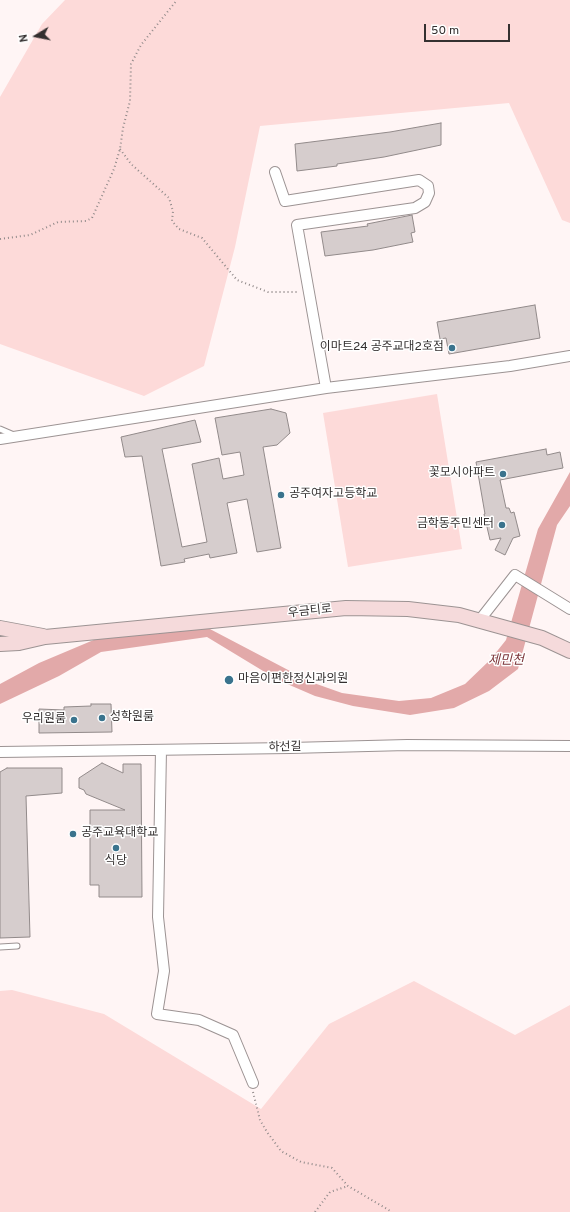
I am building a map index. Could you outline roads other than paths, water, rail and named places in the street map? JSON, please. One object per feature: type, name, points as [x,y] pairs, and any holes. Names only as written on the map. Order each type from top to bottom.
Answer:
[{"type":"main road","name":"우금티로","points":[[0,644],[19,643],[46,637],[346,608],[408,609],[459,615],[479,621],[502,625],[542,638],[570,651]]},
{"type":"main road","name":"우금티로","points":[[0,628],[46,637]]},
{"type":"street","points":[[275,172],[285,202],[420,180],[428,186],[429,192],[425,202],[416,208],[298,225],[326,388]]},
{"type":"street","points":[[0,439],[326,388],[510,366],[570,356]]},
{"type":"street","points":[[479,621],[515,575],[570,609]]},
{"type":"street","name":"하선길","points":[[0,752],[407,745],[570,746]]},
{"type":"street","points":[[161,750],[158,917],[164,972],[157,1014],[199,1020],[233,1035],[253,1083]]},
{"type":"lane","points":[[0,429],[16,436]]},
{"type":"lane","points":[[0,947],[17,946]]},
{"type":"water","name":"제민천","points":[[570,472],[570,506],[557,525],[518,669],[489,691],[454,708],[410,715],[353,706],[315,696],[278,680],[207,637],[101,652],[59,676],[0,704],[0,684],[39,663],[96,639],[208,628],[311,682],[342,693],[399,701],[431,698],[465,684],[490,660],[506,640],[538,529]]},
{"type":"place","name":"이마트24 공주교대2호점","points":[[452,348]]},
{"type":"place","name":"꽃모시아파트","points":[[503,474]]},
{"type":"place","name":"공주여자고등학교","points":[[281,495]]},
{"type":"place","name":"금학동주민센터","points":[[502,525]]},
{"type":"place","name":"마음이편한정신과의원","points":[[229,680]]},
{"type":"place","name":"성학원룸","points":[[102,718]]},
{"type":"place","name":"우리원룸","points":[[74,720]]},
{"type":"place","name":"공주교육대학교","points":[[73,834]]},
{"type":"place","name":"식당","points":[[116,848]]}]
